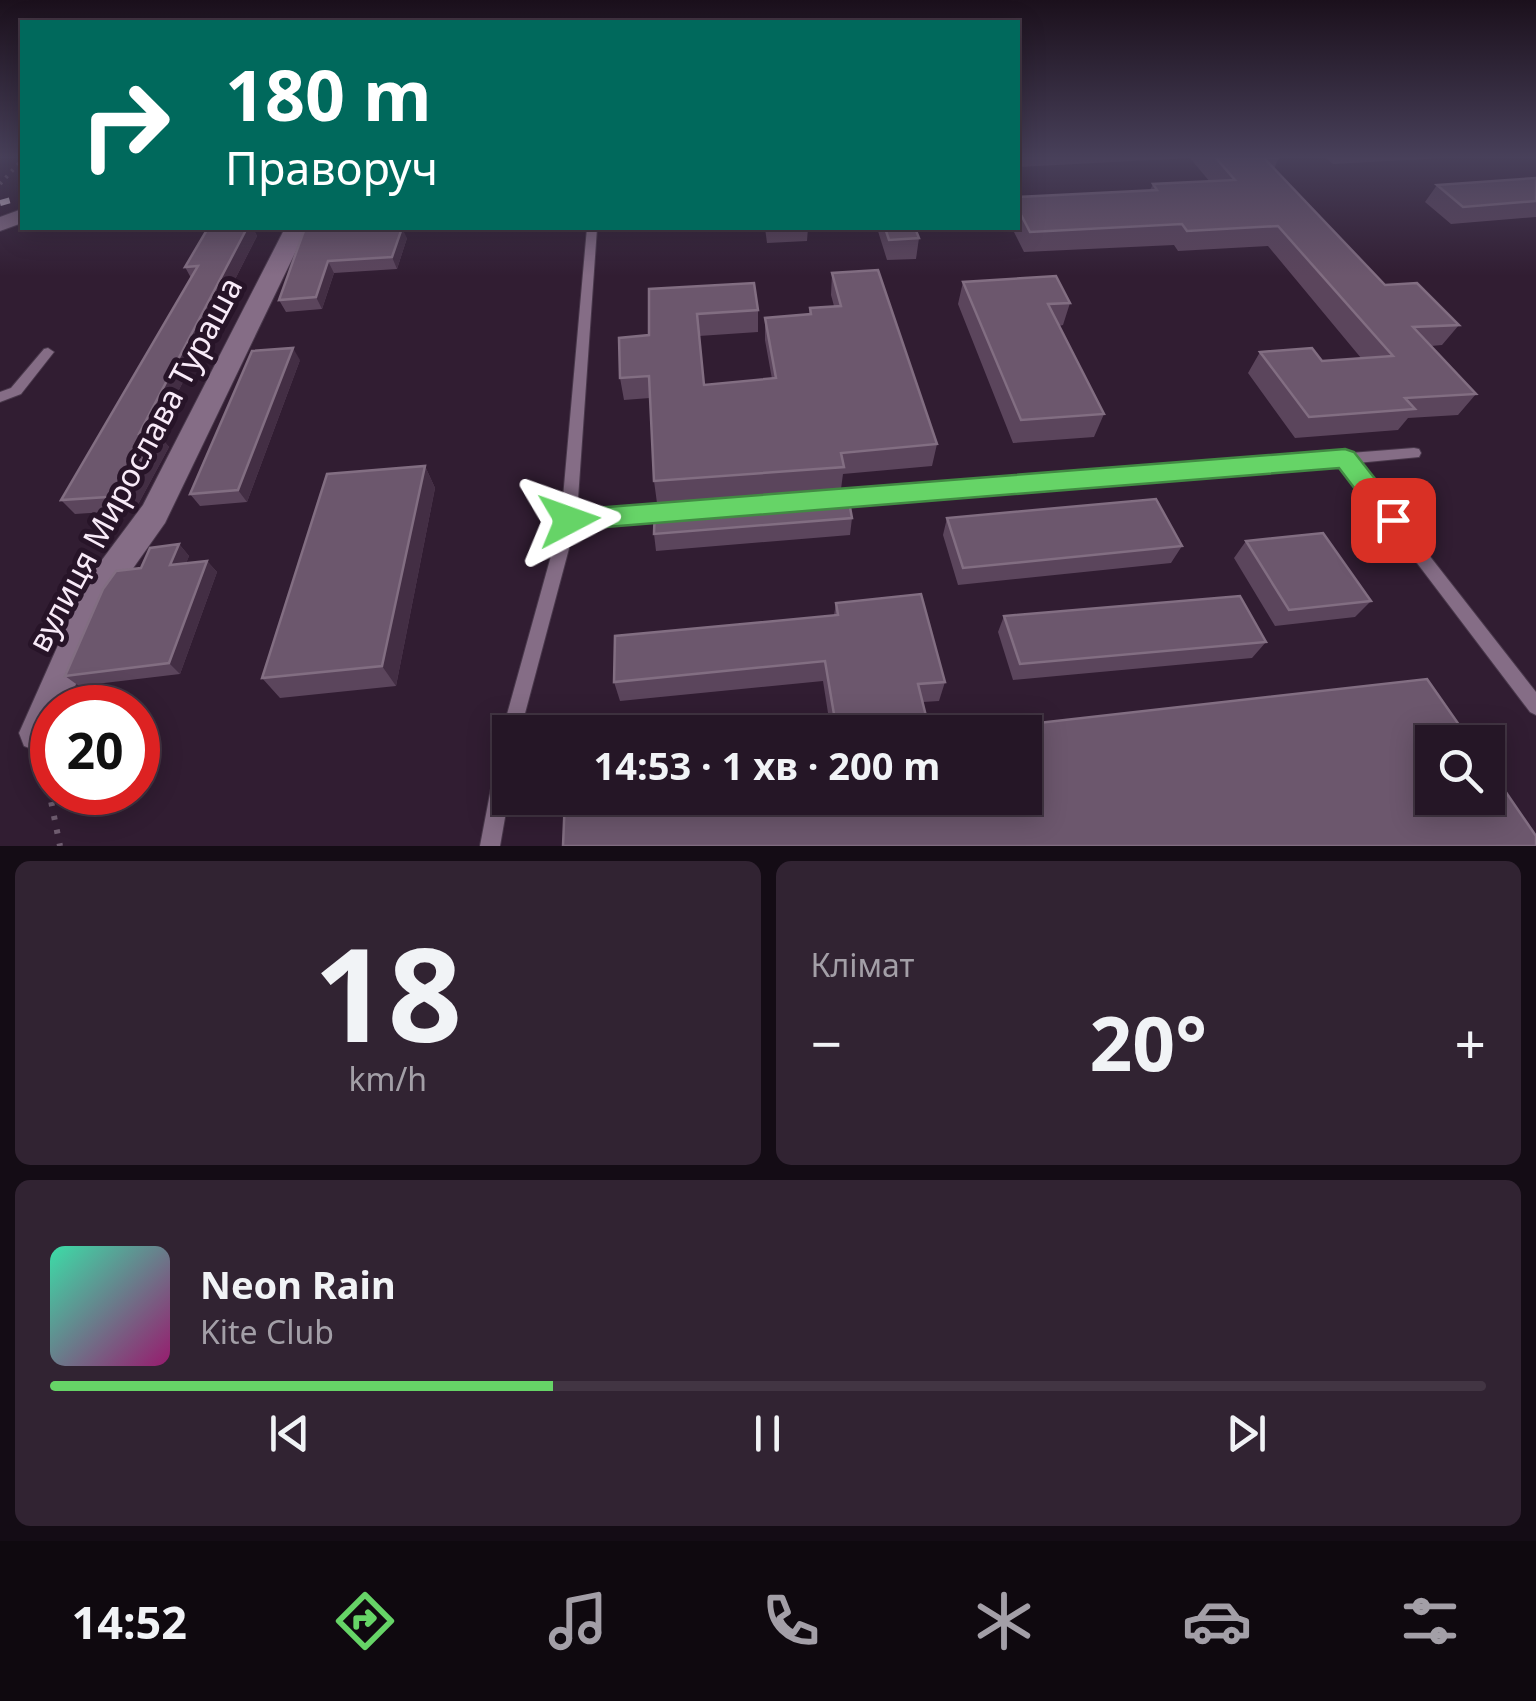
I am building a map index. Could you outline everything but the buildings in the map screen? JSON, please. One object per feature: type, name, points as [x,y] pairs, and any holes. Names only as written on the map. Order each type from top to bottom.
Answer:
[{"type":"street","name":"вулиця Мирослава Тураша","points":[[58,685],[99,590],[154,514],[295,230]]},
{"type":"lane","points":[[515,715],[569,520],[592,230]]},
{"type":"lane","points":[[0,398],[16,392],[48,352]]},
{"type":"lane","points":[[808,501],[1414,453]]},
{"type":"lane","points":[[1345,458],[1536,706]]},
{"type":"lane","points":[[569,520],[688,511]]},
{"type":"lane","points":[[490,846],[496,815]]},
{"type":"path","points":[[54,815],[60,846]]},
{"type":"railway","points":[[0,203],[20,198]]},
{"type":"route","points":[[569,520],[1345,458],[1393,520]]}]
